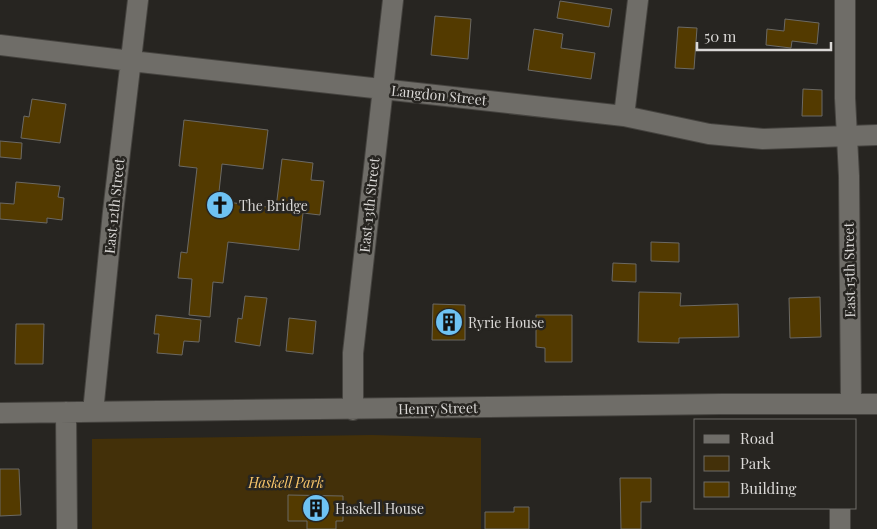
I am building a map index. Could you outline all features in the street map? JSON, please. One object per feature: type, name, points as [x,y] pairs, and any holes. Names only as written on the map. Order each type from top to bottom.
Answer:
[{"type":"street","name":"East 12th Street","points":[[93,412],[138,0]]},
{"type":"street","name":"East 13th Street","points":[[352,410],[353,353],[382,89],[394,0]]},
{"type":"street","points":[[624,116],[638,0]]},
{"type":"street","name":"East 15th Street","points":[[842,409],[846,135],[845,0]]},
{"type":"street","name":"Langdon Street","points":[[0,44],[131,61],[624,116],[708,134],[763,139],[877,135]]},
{"type":"street","name":"Henry Street","points":[[0,414],[721,404],[842,409],[877,404]]},
{"type":"street","points":[[66,412],[67,529]]},
{"type":"street","points":[[840,509],[840,529]]},
{"type":"green space","name":"Haskell Park","points":[[372,435],[481,438],[481,529],[92,529],[92,439]]},
{"type":"building","points":[[560,1],[612,9],[609,27],[557,18]]},
{"type":"building","points":[[435,16],[471,19],[468,59],[431,55]]},
{"type":"building","points":[[785,19],[819,23],[817,44],[792,41],[791,48],[766,45],[767,29],[784,31]]},
{"type":"building","points":[[678,27],[697,28],[694,69],[675,68]]},
{"type":"building","points":[[534,29],[563,34],[561,48],[595,53],[591,79],[528,70]]},
{"type":"building","points":[[803,89],[822,90],[822,116],[802,116]]},
{"type":"building","points":[[32,99],[66,104],[60,143],[21,138],[24,116],[29,117]]},
{"type":"building","name":"The Bridge","points":[[184,120],[268,130],[263,169],[222,164],[218,201],[276,208],[282,159],[313,163],[311,180],[324,181],[320,215],[303,213],[299,250],[228,242],[223,283],[213,282],[210,317],[189,315],[192,279],[178,278],[181,252],[187,253],[197,168],[179,166]]},
{"type":"building","points":[[0,141],[22,143],[21,159],[0,157]]},
{"type":"building","points":[[16,182],[60,186],[58,197],[64,198],[62,220],[47,218],[47,223],[0,219],[0,203],[14,204]]},
{"type":"building","points":[[651,242],[679,243],[679,262],[651,261]]},
{"type":"building","points":[[613,263],[636,264],[636,282],[612,281]]},
{"type":"building","points":[[639,292],[681,293],[680,306],[738,304],[739,337],[679,338],[679,343],[638,342]]},
{"type":"building","points":[[245,296],[267,298],[260,346],[235,342],[238,318],[242,319]]},
{"type":"building","points":[[820,297],[821,337],[790,338],[789,298]]},
{"type":"building","name":"Ryrie House","points":[[433,304],[465,305],[465,340],[432,340]]},
{"type":"building","points":[[156,315],[201,320],[199,342],[184,341],[182,355],[157,353],[159,334],[154,334]]},
{"type":"building","points":[[536,315],[572,315],[572,362],[545,362],[545,348],[536,347]]},
{"type":"building","points":[[289,318],[316,321],[313,354],[286,351]]},
{"type":"building","points":[[16,324],[44,324],[43,364],[15,364]]},
{"type":"building","points":[[0,469],[19,469],[21,515],[0,516]]},
{"type":"building","points":[[620,478],[651,478],[651,502],[641,502],[641,529],[621,529]]},
{"type":"building","name":"Haskell House","points":[[288,495],[343,496],[343,521],[336,521],[336,529],[307,529],[307,521],[288,521]]},
{"type":"building","points":[[514,507],[529,507],[529,529],[485,529],[485,512],[514,512]]},
{"type":"place","name":"The Bridge","points":[[220,205]]},
{"type":"place","name":"Ryrie House","points":[[449,322]]},
{"type":"place","name":"Haskell House","points":[[316,508]]}]
